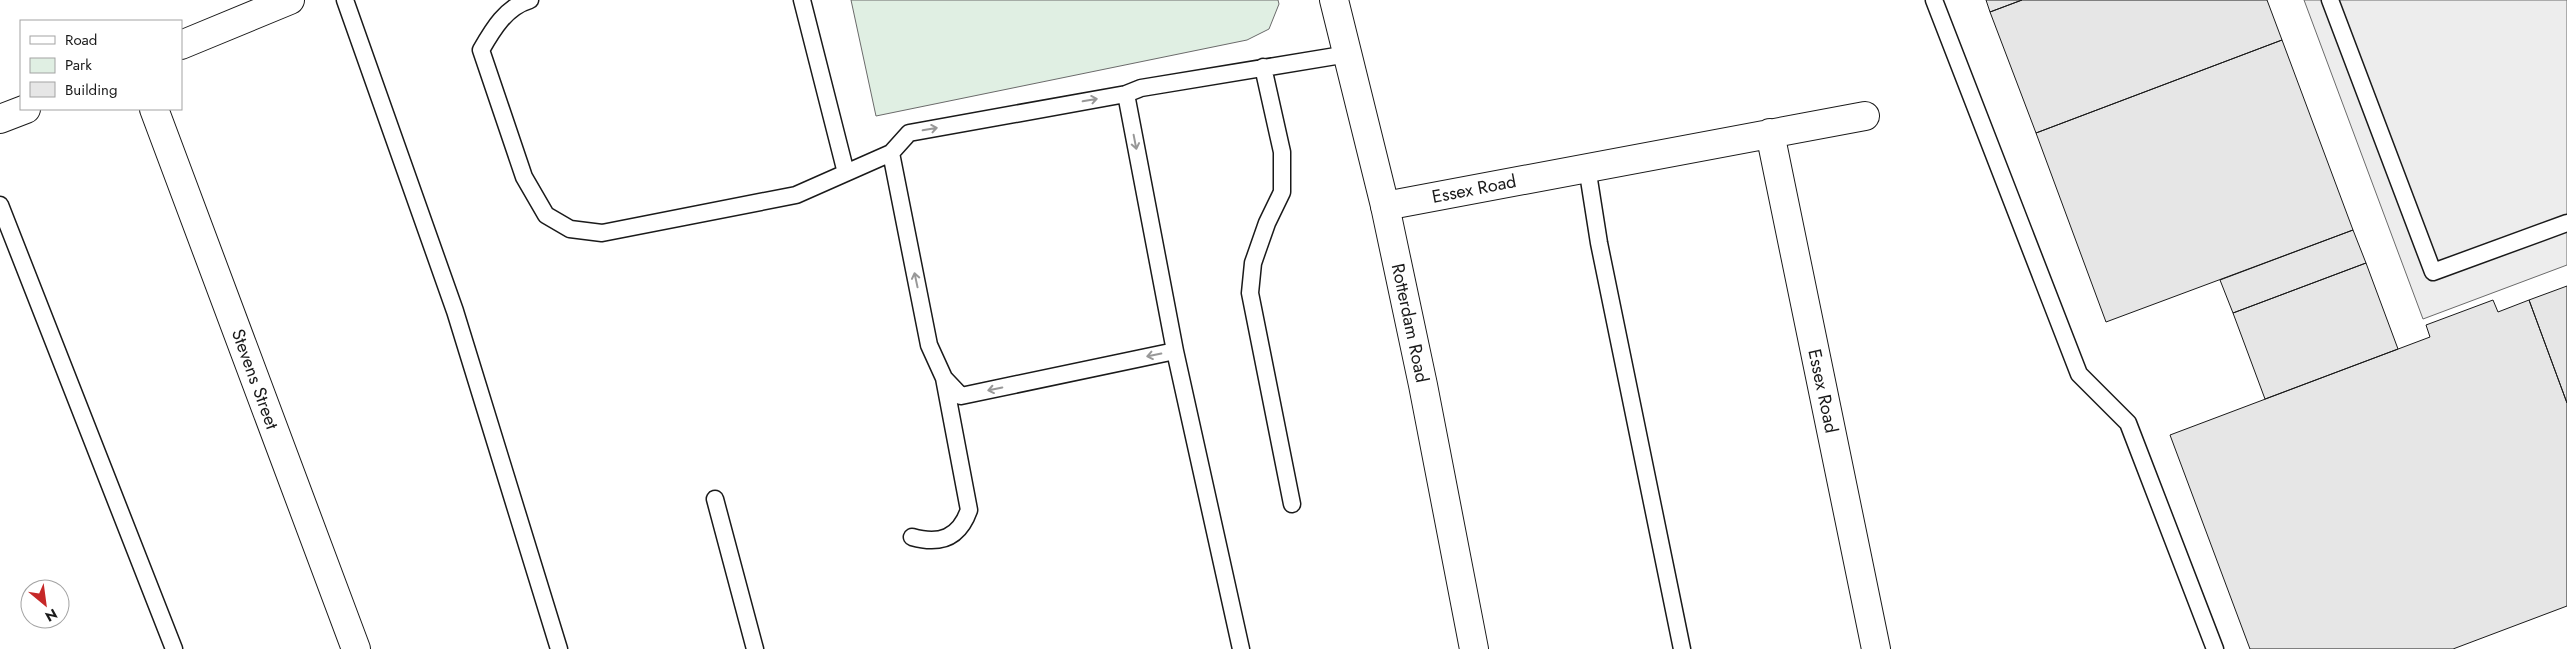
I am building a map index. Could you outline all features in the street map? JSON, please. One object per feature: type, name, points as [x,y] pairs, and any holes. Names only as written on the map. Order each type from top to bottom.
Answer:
[{"type":"street","points":[[182,45],[290,0]]},
{"type":"street","name":"Rotterdam Road","points":[[1334,0],[1385,206],[1423,384],[1474,649]]},
{"type":"street","points":[[0,119],[23,110]]},
{"type":"street","name":"Stevens Street","points":[[154,110],[356,649]]},
{"type":"street","name":"Essex Road","points":[[1385,206],[1587,166],[1865,116]]},
{"type":"street","name":"Essex Road","points":[[1770,133],[1876,649]]},
{"type":"lane","points":[[345,0],[455,311],[559,649]]},
{"type":"lane","points":[[530,0],[517,4],[495,27],[481,50],[524,177],[546,215],[570,229],[602,233],[796,195],[891,153],[909,133],[1126,94],[1142,88],[1348,54]]},
{"type":"lane","points":[[802,0],[846,173]]},
{"type":"lane","points":[[1934,0],[2079,374],[2128,423],[2215,649]]},
{"type":"lane","points":[[2330,0],[2432,272],[2567,223]]},
{"type":"lane","points":[[1263,68],[1282,152],[1282,192],[1267,224],[1253,263],[1250,293],[1292,504]]},
{"type":"lane","points":[[1126,94],[1175,351],[1241,649]]},
{"type":"lane","points":[[891,153],[929,345],[944,378],[970,510],[963,526],[950,536],[928,542],[912,537]]},
{"type":"lane","points":[[1587,166],[1600,243],[1682,649]]},
{"type":"lane","points":[[0,205],[174,649]]},
{"type":"lane","points":[[944,378],[961,396],[1175,351]]},
{"type":"lane","points":[[715,499],[755,649]]},
{"type":"green space","points":[[851,0],[1278,0],[1279,4],[1269,29],[1247,40],[876,116]]},
{"type":"shaded area","points":[[2304,0],[2567,0],[2567,265],[2423,319]]},
{"type":"building","points":[[1986,0],[2022,0],[1990,12]]},
{"type":"building","points":[[2022,0],[2267,0],[2282,40],[2036,133],[1990,12]]},
{"type":"building","points":[[2282,40],[2353,230],[2106,322],[2036,133]]},
{"type":"building","points":[[2353,230],[2366,263],[2233,313],[2220,280]]},
{"type":"building","points":[[2366,263],[2398,349],[2265,399],[2233,313]]},
{"type":"building","points":[[2567,286],[2567,403],[2529,300]]},
{"type":"building","points":[[2493,300],[2498,312],[2529,300],[2567,403],[2567,606],[2453,649],[2250,649],[2170,435],[2430,337],[2426,325]]}]
